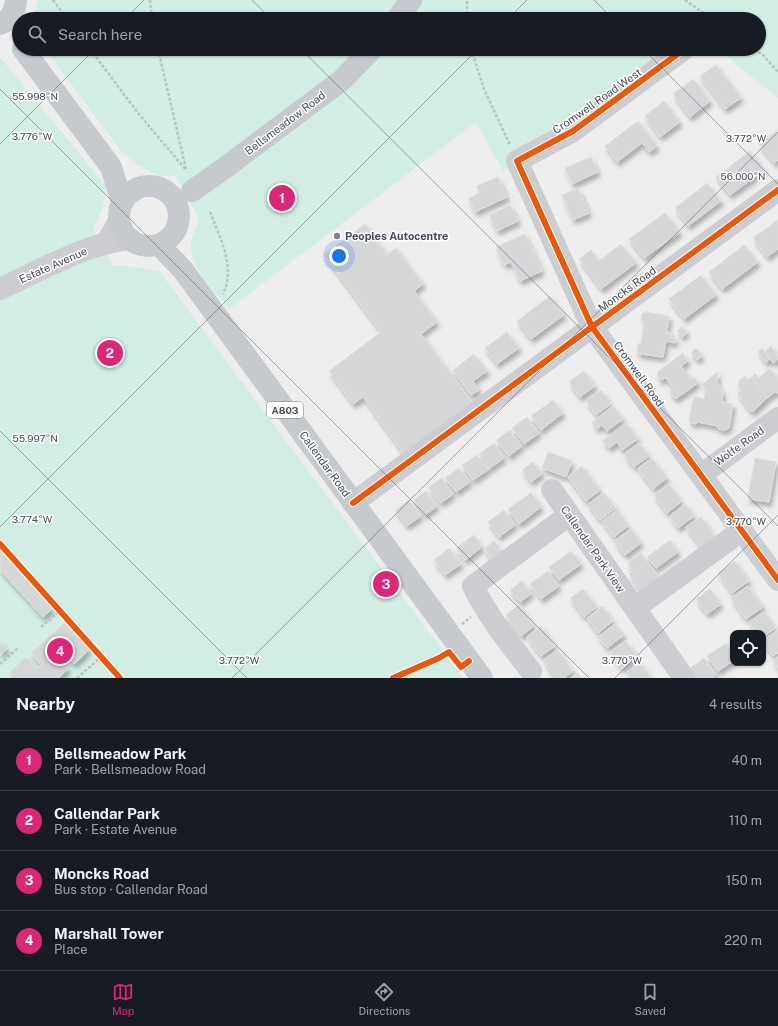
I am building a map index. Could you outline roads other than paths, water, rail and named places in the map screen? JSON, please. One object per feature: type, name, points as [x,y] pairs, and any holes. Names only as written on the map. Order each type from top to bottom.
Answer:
[{"type":"main road","points":[[402,12],[411,0]]},
{"type":"main road","points":[[6,19],[12,30]]},
{"type":"main road","points":[[28,56],[111,167],[123,220],[143,246],[166,240],[177,229],[179,213],[177,205],[159,189],[111,167]]},
{"type":"main road","name":"Bellsmeadow Road","points":[[179,213],[192,191],[342,80],[365,56]]},
{"type":"main road","points":[[123,220],[134,190],[159,189],[192,191]]},
{"type":"main road","name":"Callendar Road","points":[[166,240],[183,270],[212,311],[482,678]]},
{"type":"street","name":"Cromwell Road West","points":[[517,161],[573,131],[675,56]]},
{"type":"street","name":"Cromwell Road","points":[[517,161],[592,327],[778,580]]},
{"type":"street","name":"Moncks Road","points":[[353,503],[778,190]]},
{"type":"street","name":"Estate Avenue","points":[[0,289],[45,267],[107,242],[123,220]]},
{"type":"street","name":"Wolfe Road","points":[[701,475],[778,418]]},
{"type":"street","name":"Callendar Park View","points":[[552,490],[684,678]]},
{"type":"street","points":[[531,671],[481,603],[473,586],[569,515]]},
{"type":"street","points":[[635,608],[741,531]]},
{"type":"place","name":"Bellsmeadow Park","points":[[282,198]]},
{"type":"place","name":"Peoples Autocentre","points":[[337,236]]},
{"type":"place","name":"Callendar Park","points":[[110,353]]},
{"type":"place","name":"Moncks Road","points":[[386,584]]},
{"type":"place","name":"Marshall Tower","points":[[60,651]]}]
